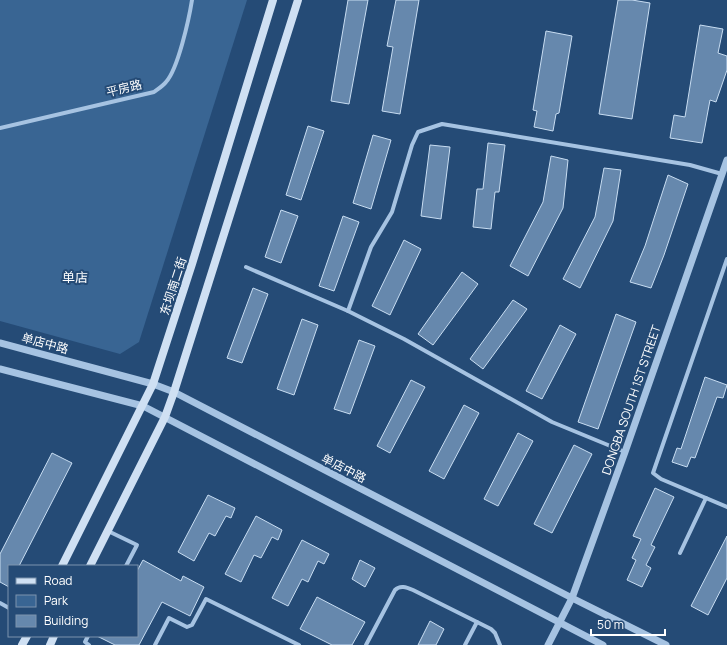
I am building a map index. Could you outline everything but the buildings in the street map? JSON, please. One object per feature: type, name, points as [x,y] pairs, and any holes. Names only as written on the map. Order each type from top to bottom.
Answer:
[{"type":"main road","name":"东坝南二街","points":[[63,565],[153,384],[194,257],[273,0]]},
{"type":"main road","points":[[90,565],[165,417],[298,0]]},
{"type":"street","name":"平房路","points":[[0,128],[154,92],[165,83],[172,73],[183,38],[192,0]]},
{"type":"street","points":[[348,311],[371,248],[392,212],[412,145],[418,132],[442,124],[690,165],[722,174]]},
{"type":"street","name":"DONGBA SOUTH 1ST STREET","points":[[548,645],[572,598],[625,452],[727,160]]},
{"type":"street","points":[[727,259],[652,473],[661,479],[727,507]]},
{"type":"street","points":[[246,267],[348,311],[404,339],[552,422],[625,452]]},
{"type":"street","name":"单店中路","points":[[0,343],[153,384],[174,392],[666,645]]},
{"type":"street","points":[[0,369],[143,406],[603,645]]},
{"type":"street","points":[[680,553],[706,498]]},
{"type":"street","points":[[107,531],[137,545],[127,565]]},
{"type":"street","points":[[366,645],[398,587],[413,590],[491,629],[495,633],[500,645]]},
{"type":"street","points":[[155,645],[169,618],[187,627],[192,625],[206,599],[299,645]]},
{"type":"street","points":[[465,645],[477,622]]},
{"type":"street","points":[[84,644],[90,645]]},
{"type":"green space","points":[[0,0],[247,0],[139,342],[120,354],[0,321]]},
{"type":"district","name":"单店","points":[[75,277]]}]
